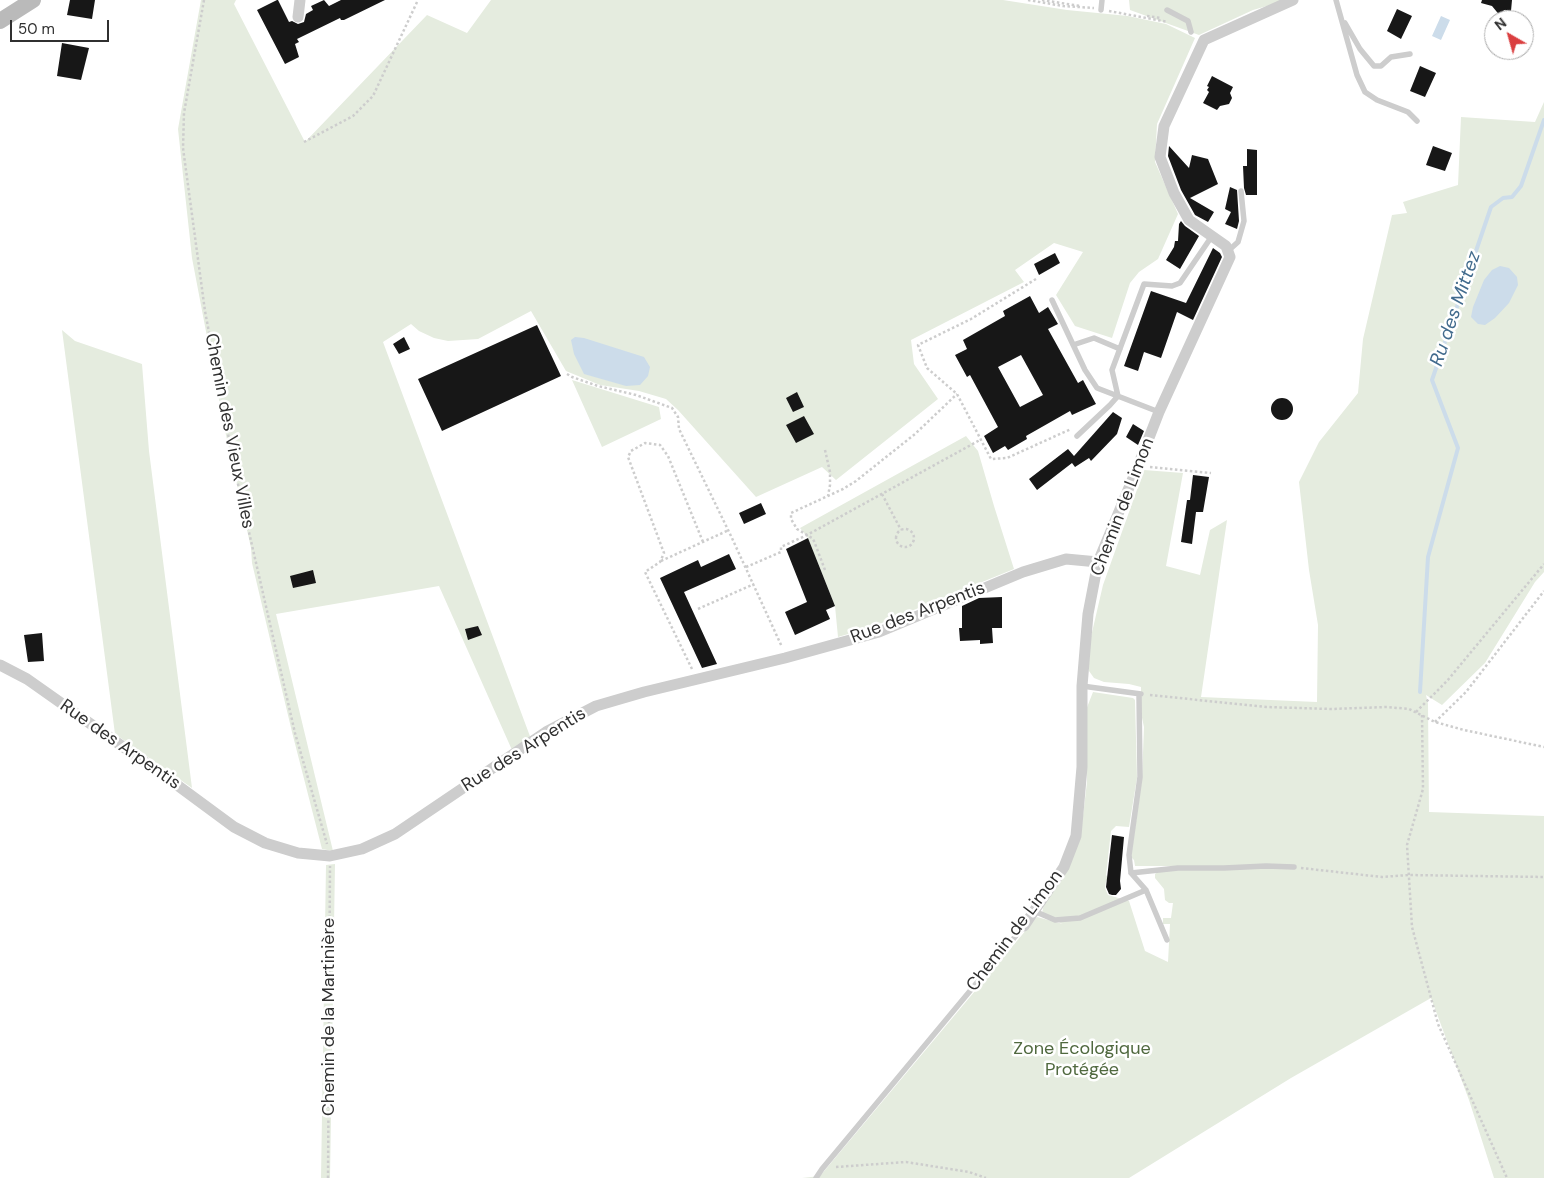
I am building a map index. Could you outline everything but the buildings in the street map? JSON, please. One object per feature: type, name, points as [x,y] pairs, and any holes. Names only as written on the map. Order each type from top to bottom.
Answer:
[{"type":"main road","points":[[0,21],[33,0]]},
{"type":"street","points":[[298,17],[300,0]]},
{"type":"street","points":[[1228,251],[1226,246],[1188,220],[1174,193],[1160,157],[1164,126],[1204,40],[1293,0]]},
{"type":"street","name":"Chemin de Limon","points":[[1024,926],[1064,868],[1076,836],[1082,767],[1082,686],[1088,614],[1098,562],[1159,412],[1230,257],[1228,251]]},
{"type":"street","name":"Rue des Arpentis","points":[[0,665],[27,679],[174,782],[234,827],[265,843],[298,853],[330,856],[362,849],[395,834],[546,732],[596,706],[879,632],[1023,572],[1066,559],[1098,562]]},
{"type":"lane","points":[[1101,10],[1102,0]]},
{"type":"lane","points":[[1336,0],[1357,75],[1365,92],[1377,100],[1408,112],[1417,121]]},
{"type":"lane","points":[[1167,10],[1188,21],[1191,32]]},
{"type":"lane","points":[[1341,16],[1360,49],[1374,66],[1381,66],[1391,58],[1410,54]]},
{"type":"lane","points":[[1228,251],[1238,242],[1244,221],[1241,191]]},
{"type":"lane","points":[[1118,396],[1112,370],[1144,284],[1172,286],[1180,283],[1212,236]]},
{"type":"lane","points":[[1052,300],[1085,370],[1097,388],[1159,412]]},
{"type":"lane","points":[[1073,345],[1094,338],[1120,349]]},
{"type":"lane","points":[[1077,436],[1110,406],[1118,396]]},
{"type":"lane","points":[[1082,686],[1140,694],[1140,777],[1129,855],[1130,873],[1146,890],[1167,940]]},
{"type":"lane","points":[[1130,873],[1178,868],[1294,867]]},
{"type":"lane","points":[[1034,911],[1055,920],[1080,918],[1146,890]]},
{"type":"lane","name":"Chemin de Limon","points":[[816,1178],[822,1168],[1024,926]]},
{"type":"path","name":"Chemin des Vieux Villes","points":[[204,0],[184,113],[183,148],[205,311],[235,471],[293,723],[330,856]]},
{"type":"path","points":[[304,142],[352,116],[373,96],[418,0]]},
{"type":"path","points":[[1028,0],[1101,10],[1173,23],[1191,32]]},
{"type":"path","points":[[1036,279],[971,319],[918,345],[927,368],[957,394],[991,458],[1007,458],[1071,429],[1077,436]]},
{"type":"path","points":[[567,374],[598,386],[636,395],[672,408],[678,417],[679,429],[754,584],[782,646],[785,658]]},
{"type":"path","points":[[825,570],[814,541],[797,529],[791,519],[791,513],[843,489],[864,475],[915,434],[957,394]]},
{"type":"path","points":[[746,568],[780,552],[781,547],[807,535],[980,440]]},
{"type":"path","points":[[660,562],[664,553],[628,457],[631,451],[644,443],[660,445],[668,456],[703,542]]},
{"type":"path","points":[[825,450],[830,472],[828,496]]},
{"type":"path","points":[[1138,466],[1211,472]]},
{"type":"path","points":[[882,494],[901,530]]},
{"type":"path","points":[[906,529],[913,534],[913,542],[908,547],[900,546],[897,542],[897,535],[901,530],[906,529]]},
{"type":"path","points":[[695,680],[690,665],[645,572],[660,562],[729,530]]},
{"type":"path","points":[[1416,712],[1447,681],[1544,564]]},
{"type":"path","points":[[698,609],[754,584]]},
{"type":"path","points":[[1435,722],[1466,692],[1544,591]]},
{"type":"path","points":[[1140,694],[1266,707],[1331,709],[1409,708],[1435,722],[1544,747]]},
{"type":"path","points":[[1422,715],[1423,789],[1406,845],[1412,927],[1438,1024],[1507,1178]]},
{"type":"path","name":"Chemin de la Martinière","points":[[328,1178],[330,856]]},
{"type":"path","points":[[1294,867],[1382,877],[1408,875],[1544,877]]},
{"type":"path","points":[[822,1168],[906,1162],[969,1172],[986,1178]]},
{"type":"green space","points":[[201,0],[236,0],[234,4],[305,142],[427,15],[467,33],[491,0],[1003,0],[1067,10],[1128,16],[1166,24],[1195,38],[1157,124],[1155,162],[1178,214],[1158,259],[1139,272],[1130,283],[1112,338],[1075,326],[1056,295],[1083,252],[1054,243],[1015,270],[1024,282],[911,340],[914,364],[938,399],[836,480],[822,467],[756,497],[666,399],[639,391],[600,385],[566,371],[531,311],[478,339],[448,341],[434,338],[419,331],[411,324],[383,342],[531,739],[512,750],[439,586],[276,614],[333,851],[322,849],[252,563],[251,548],[224,426],[192,258],[178,129]]},
{"type":"green space","points":[[1129,0],[1288,0],[1253,10],[1199,35],[1130,10]]},
{"type":"green space","name":"Zone Écologique Protégée","points":[[1544,102],[1544,572],[1535,582],[1485,663],[1442,705],[1426,695],[1428,704],[1429,812],[1544,816],[1544,1178],[1494,1178],[1469,1100],[1431,998],[1291,1078],[1129,1178],[802,1178],[820,1176],[1037,917],[1063,924],[1042,915],[1043,908],[1082,824],[1087,782],[1086,710],[1093,692],[1133,698],[1135,700],[1137,778],[1129,827],[1116,826],[1111,831],[1106,875],[1109,879],[1106,881],[1105,888],[1108,895],[1129,901],[1145,951],[1168,962],[1170,924],[1163,924],[1163,918],[1171,918],[1173,903],[1165,900],[1164,889],[1155,878],[1155,874],[1159,871],[1171,870],[1172,866],[1135,866],[1134,860],[1131,857],[1142,779],[1144,727],[1141,713],[1141,687],[1104,682],[1094,678],[1089,671],[1090,641],[1103,585],[1144,470],[1183,473],[1166,566],[1200,575],[1210,530],[1227,520],[1201,697],[1317,702],[1318,625],[1309,570],[1299,482],[1319,442],[1358,393],[1363,339],[1392,215],[1407,213],[1403,202],[1458,185],[1461,117],[1535,122]]},
{"type":"green space","points":[[62,330],[75,341],[142,364],[149,451],[192,788],[115,734]]},
{"type":"green space","points":[[572,380],[659,407],[661,419],[602,447]]},
{"type":"green space","points":[[966,436],[978,451],[1014,569],[872,627],[838,637],[835,606],[808,538],[800,528]]},
{"type":"green space","points":[[335,864],[330,1178],[321,1178],[326,865]]},
{"type":"water","points":[[1441,16],[1450,20],[1441,40],[1432,36]]},
{"type":"water","points":[[1500,266],[1509,268],[1517,277],[1518,285],[1509,303],[1495,318],[1485,325],[1478,324],[1471,317],[1473,307],[1484,280],[1492,270]]},
{"type":"water","points":[[575,337],[584,338],[644,357],[650,367],[648,376],[640,385],[626,386],[584,374],[574,354],[571,340]]},
{"type":"waterway","name":"Ru des Mittez","points":[[1420,692],[1428,557],[1458,448],[1432,380],[1491,207],[1503,198],[1512,197],[1521,186],[1544,120]]}]
